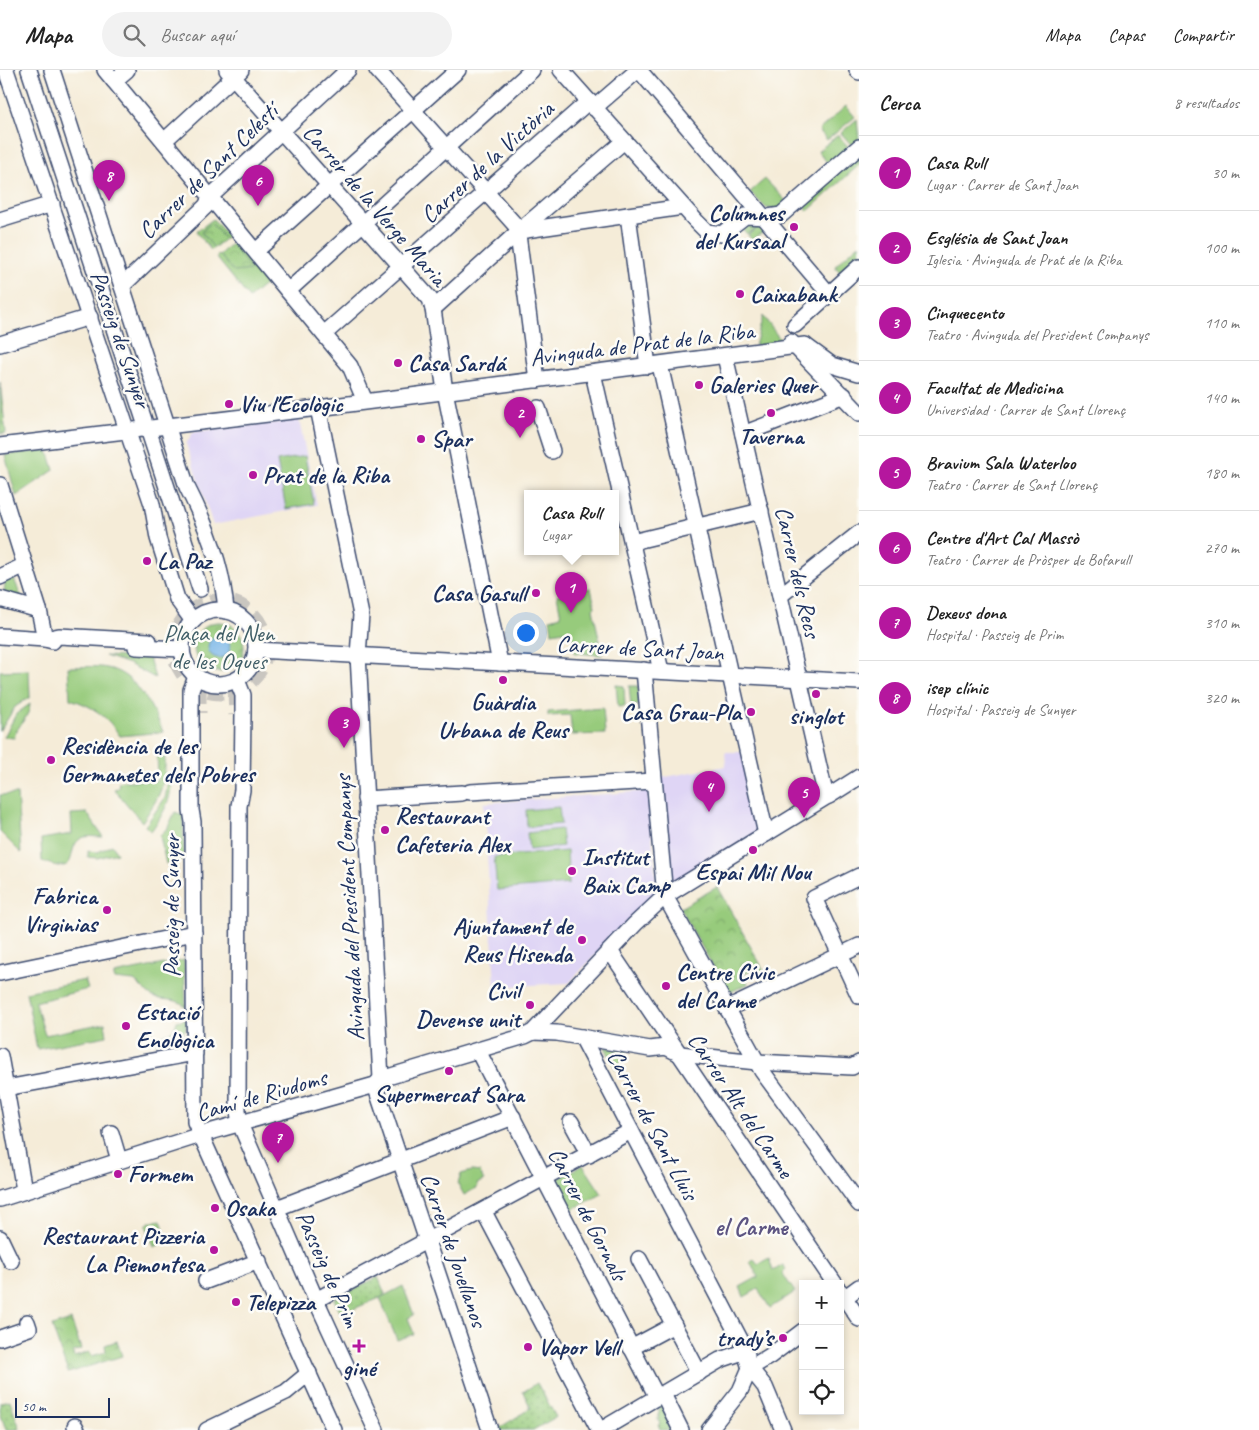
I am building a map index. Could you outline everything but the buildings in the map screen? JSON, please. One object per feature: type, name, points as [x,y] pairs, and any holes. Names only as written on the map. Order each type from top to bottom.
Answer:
[{"type":"street","name":"Passeig de Sunyer","points":[[6,70],[152,504],[158,538],[177,598],[190,624]]},
{"type":"street","name":"Passeig de Sunyer","points":[[29,70],[144,420]]},
{"type":"street","name":"Passeig de Sunyer","points":[[52,70],[187,487],[203,518],[224,582],[226,611]]},
{"type":"street","points":[[126,70],[110,76],[350,366],[365,402]]},
{"type":"street","name":"Carrer de Sant Celestí","points":[[122,286],[206,206],[211,196],[348,70]]},
{"type":"street","points":[[377,70],[517,227],[537,380]]},
{"type":"street","points":[[256,251],[458,70]]},
{"type":"street","points":[[288,291],[532,70]]},
{"type":"street","points":[[561,70],[706,232],[722,234],[745,216],[765,217],[781,215],[859,147]]},
{"type":"street","points":[[638,70],[829,294]]},
{"type":"street","name":"Carrer de la Victòria","points":[[324,334],[486,192],[592,104],[638,70]]},
{"type":"street","points":[[164,141],[234,72]]},
{"type":"street","name":"Carrer de la Verge Maria","points":[[234,72],[282,131],[424,290],[433,309],[445,391],[500,663]]},
{"type":"street","points":[[433,309],[518,232],[624,141]]},
{"type":"street","points":[[0,220],[52,204]]},
{"type":"street","points":[[518,232],[683,207]]},
{"type":"street","points":[[628,215],[654,365],[697,527],[766,834]]},
{"type":"street","points":[[797,344],[799,333],[796,324],[859,267]]},
{"type":"street","points":[[0,344],[90,317]]},
{"type":"street","points":[[797,344],[832,365],[859,373]]},
{"type":"street","points":[[797,344],[844,394],[859,413]]},
{"type":"street","name":"Avinguda de Prat de la Riba","points":[[0,446],[726,356],[797,344]]},
{"type":"street","name":"Carrer dels Recs","points":[[726,356],[827,796]]},
{"type":"street","points":[[593,373],[661,671]]},
{"type":"street","points":[[743,434],[844,394]]},
{"type":"street","name":"Avinguda del President Companys","points":[[318,408],[360,615],[358,655],[378,1082]]},
{"type":"street","points":[[538,408],[552,451]]},
{"type":"street","name":"Passeig de Sunyer","points":[[150,435],[200,589]]},
{"type":"street","points":[[0,485],[39,610],[45,639]]},
{"type":"street","points":[[187,487],[215,578]]},
{"type":"street","points":[[152,504],[182,589]]},
{"type":"street","points":[[632,542],[761,511]]},
{"type":"street","points":[[781,595],[859,533]]},
{"type":"street","points":[[0,577],[25,565]]},
{"type":"street","points":[[0,598],[39,610]]},
{"type":"street","points":[[226,611],[235,614],[248,624],[255,639],[256,650],[251,666],[241,676],[216,684],[196,677],[187,666],[182,650],[183,638],[190,624],[208,612],[226,611]]},
{"type":"street","points":[[0,636],[45,639],[59,643],[182,650]]},
{"type":"street","points":[[45,639],[59,636],[149,641]]},
{"type":"street","name":"Carrer de Sant Joan","points":[[256,650],[859,682]]},
{"type":"street","points":[[644,670],[665,896],[757,1062],[859,1204]]},
{"type":"street","points":[[240,1124],[238,1111],[239,806],[242,790],[243,695],[241,676]]},
{"type":"street","name":"Passeig de Sunyer","points":[[196,677],[191,690],[195,1122],[202,1135]]},
{"type":"street","points":[[193,822],[198,803],[199,713]]},
{"type":"street","points":[[236,715],[236,790],[239,806]]},
{"type":"street","points":[[533,1032],[665,896],[859,777]]},
{"type":"street","points":[[365,799],[653,781]]},
{"type":"street","points":[[859,876],[814,898],[859,996]]},
{"type":"street","points":[[0,973],[194,932]]},
{"type":"street","points":[[727,1009],[859,946]]},
{"type":"street","name":"Carrer Alt del Carme","points":[[610,951],[832,1280]]},
{"type":"street","points":[[533,1032],[557,1032],[650,1049],[666,1047],[680,1054],[757,1062],[856,1065]]},
{"type":"street","name":"Camí de Riudoms","points":[[0,1198],[478,1051],[533,1032]]},
{"type":"street","name":"Carrer de Sant Lluis","points":[[582,1036],[742,1341],[748,1362],[765,1388],[783,1430]]},
{"type":"street","name":"Carrer de Gornals","points":[[478,1051],[631,1348],[681,1430]]},
{"type":"street","points":[[6,1088],[195,1053]]},
{"type":"street","points":[[0,1056],[24,1190]]},
{"type":"street","name":"Carrer de Jovellanos","points":[[378,1082],[400,1161],[490,1430]]},
{"type":"street","points":[[276,1208],[513,1118]]},
{"type":"street","points":[[571,1122],[589,1155]]},
{"type":"street","name":"Passeig de Prim","points":[[240,1124],[316,1300],[376,1430]]},
{"type":"street","points":[[316,1300],[631,1132]]},
{"type":"street","points":[[112,1133],[119,1160]]},
{"type":"street","points":[[202,1135],[334,1430]]},
{"type":"street","points":[[484,1212],[600,1430],[731,1355],[740,1353],[748,1362]]},
{"type":"street","points":[[0,1238],[11,1261]]},
{"type":"street","points":[[639,1259],[699,1373]]},
{"type":"street","points":[[206,1281],[259,1261]]},
{"type":"street","points":[[844,1296],[859,1287]]},
{"type":"street","points":[[844,1300],[859,1319]]},
{"type":"street","points":[[0,1338],[29,1328],[26,1322]]},
{"type":"street","points":[[631,1348],[674,1325]]},
{"type":"street","points":[[748,1362],[770,1356],[799,1333]]},
{"type":"street","points":[[709,1430],[740,1391],[748,1362]]},
{"type":"street","points":[[207,1430],[286,1392],[309,1373]]},
{"type":"street","points":[[740,1391],[754,1390],[770,1403]]},
{"type":"shaded area","name":"Prat de la Riba","points":[[299,420],[317,505],[213,525],[186,444],[193,432]]},
{"type":"shaded area","points":[[725,752],[742,752],[760,831],[670,886],[660,778],[726,766]]},
{"type":"shaded area","name":"Institut Baix Camp","points":[[648,791],[657,893],[631,917],[569,983],[495,987],[484,803]]},
{"type":"green space","points":[[846,106],[855,117],[827,140],[819,130]]},
{"type":"green space","points":[[857,119],[859,142],[853,147],[841,133]]},
{"type":"green space","points":[[838,135],[850,149],[830,166],[818,151]]},
{"type":"green space","points":[[859,151],[859,165],[808,211],[802,203]]},
{"type":"green space","points":[[765,179],[787,202],[778,210],[766,208],[750,192]]},
{"type":"green space","points":[[213,219],[228,236],[225,239],[211,223],[201,232],[214,248],[211,250],[196,232]]},
{"type":"green space","points":[[758,222],[766,230],[752,240],[748,235],[760,226],[747,234],[739,225],[742,223]]},
{"type":"green space","points":[[211,223],[225,239],[214,248],[201,232]]},
{"type":"green space","points":[[233,242],[267,283],[249,298],[216,257],[219,254],[234,272],[252,270],[231,244]]},
{"type":"green space","points":[[231,244],[252,270],[234,273],[219,255]]},
{"type":"green space","points":[[859,244],[859,260],[842,275],[835,266]]},
{"type":"green space","points":[[763,316],[782,342],[755,346]]},
{"type":"green space","points":[[0,382],[6,433],[0,434]]},
{"type":"green space","points":[[48,450],[54,470],[16,496],[5,455]]},
{"type":"green space","points":[[305,456],[314,504],[286,509],[277,461]]},
{"type":"green space","points":[[8,579],[14,579],[23,601],[4,593],[5,582]]},
{"type":"green space","points":[[591,588],[602,655],[575,653],[570,630],[552,633],[550,619],[561,616],[557,595]]},
{"type":"green space","name":"Plaça del Nen de les Oques","points":[[224,622],[237,629],[243,637],[243,657],[237,665],[229,671],[214,672],[201,665],[195,657],[194,642],[201,629],[209,623]]},
{"type":"green space","points":[[105,656],[149,658],[155,678],[129,664]]},
{"type":"green space","points":[[68,667],[101,667],[111,669],[129,679],[137,686],[149,704],[163,732],[120,736],[105,717],[86,705],[70,699]]},
{"type":"green space","points":[[29,670],[30,697],[15,707],[0,731],[0,671]]},
{"type":"green space","points":[[616,685],[624,686],[625,706],[618,707]]},
{"type":"green space","points":[[629,686],[638,686],[639,705],[631,706]]},
{"type":"green space","points":[[30,704],[28,713],[14,738],[4,737],[16,714]]},
{"type":"green space","points":[[603,708],[605,734],[572,735],[570,715],[548,716],[548,712]]},
{"type":"green space","points":[[157,751],[164,751],[164,781],[158,797],[142,822],[114,789],[118,788],[119,782],[123,781],[158,780]]},
{"type":"green space","points":[[169,777],[171,791],[169,798],[163,813],[151,831],[145,826],[165,798]]},
{"type":"green space","points":[[17,794],[21,853],[0,832],[0,795]]},
{"type":"green space","points":[[559,807],[561,824],[527,827],[526,810]]},
{"type":"green space","points":[[175,812],[183,815],[184,859],[166,864],[160,836],[168,827]]},
{"type":"green space","points":[[87,813],[103,837],[80,839],[73,849],[68,864],[63,866],[42,861],[41,839],[72,834],[71,814]]},
{"type":"green space","points":[[561,829],[563,846],[529,850],[527,833]]},
{"type":"green space","points":[[112,845],[117,853],[97,858],[88,857],[88,851],[98,852]]},
{"type":"green space","points":[[567,851],[569,884],[497,890],[494,857]]},
{"type":"green space","points":[[717,887],[766,974],[760,977],[755,969],[744,974],[748,984],[728,993],[680,908]]},
{"type":"green space","points":[[184,960],[186,1007],[176,1001],[153,997],[134,981],[114,979],[114,974]]},
{"type":"green space","points":[[85,980],[88,989],[35,1002],[45,1035],[105,1023],[107,1036],[37,1049],[26,992]]},
{"type":"green space","points":[[186,1019],[186,1028],[181,1036],[150,1043],[147,1029],[152,1028],[153,1036],[161,1035],[171,1031],[177,1021]]},
{"type":"green space","points":[[605,1047],[627,1051],[616,1070]]},
{"type":"green space","points":[[583,1165],[602,1194],[567,1212],[551,1182]]},
{"type":"green space","points":[[472,1171],[480,1172],[484,1181],[477,1184],[478,1187],[464,1195],[458,1184],[461,1174]]},
{"type":"green space","points":[[161,1220],[168,1241],[154,1247],[146,1225],[150,1222]]},
{"type":"green space","points":[[769,1258],[773,1271],[783,1265],[786,1269],[782,1273],[795,1292],[770,1308],[758,1289],[744,1297],[740,1287],[758,1277],[750,1261],[754,1259],[758,1264]]},
{"type":"green space","points":[[378,1277],[385,1294],[380,1298],[341,1314],[334,1299]]},
{"type":"green space","points":[[403,1286],[414,1315],[408,1318],[414,1334],[397,1340],[380,1298]]},
{"type":"green space","points":[[71,1320],[81,1349],[73,1352],[74,1357],[89,1352],[92,1356],[106,1352],[105,1345],[117,1341],[122,1356],[68,1373],[52,1326]]},
{"type":"green space","points":[[537,1383],[556,1417],[533,1430],[496,1430],[531,1408],[523,1392]]},
{"type":"green space","points":[[10,1400],[20,1429],[6,1430],[0,1412],[0,1402]]},
{"type":"green space","points":[[660,1402],[675,1430],[660,1430],[658,1420]]},
{"type":"water","points":[[219,636],[227,639],[230,647],[227,655],[219,658],[211,655],[208,647],[211,639]]},
{"type":"tunnel","points":[[220,601],[238,605],[252,615],[262,629],[266,647],[262,665],[252,679],[238,689],[220,693],[202,689],[188,679],[178,665],[174,647],[178,629],[188,615],[202,605],[220,601]]},
{"type":"tunnel","points":[[199,688],[199,713]]},
{"type":"tunnel","points":[[235,691],[236,715]]},
{"type":"place","name":"isep clínic","points":[[109,201]]},
{"type":"place","name":"Centre d'Art Cal Massò","points":[[258,206]]},
{"type":"place","name":"Columnes del Kursaal","points":[[794,227]]},
{"type":"place","name":"Caixabank","points":[[740,294]]},
{"type":"place","name":"Casa Sardá","points":[[398,363]]},
{"type":"place","name":"Galeries Quer","points":[[699,385]]},
{"type":"place","name":"Viu l'Ecològic","points":[[229,404]]},
{"type":"place","name":"Taverna","points":[[771,413]]},
{"type":"place","name":"Església de Sant Joan","points":[[520,438]]},
{"type":"place","name":"Spar","points":[[421,439]]},
{"type":"place","name":"Prat de la Riba","points":[[253,475]]},
{"type":"place","name":"La Paz","points":[[147,561]]},
{"type":"place","name":"Casa Gasull","points":[[536,593]]},
{"type":"place","name":"Casa Rull","points":[[571,613]]},
{"type":"place","name":"Guàrdia Urbana de Reus","points":[[503,680]]},
{"type":"place","name":"singlot","points":[[816,694]]},
{"type":"place","name":"Casa Grau-Pla","points":[[751,712]]},
{"type":"place","name":"Cinquecento","points":[[344,748]]},
{"type":"place","name":"Residència de les Germanetes dels Pobres","points":[[51,760]]},
{"type":"place","name":"Facultat de Medicina","points":[[709,812]]},
{"type":"place","name":"Bravium Sala Waterloo","points":[[804,818]]},
{"type":"place","name":"Restaurant Cafeteria Alex","points":[[385,830]]},
{"type":"place","name":"Espai Mil Nou","points":[[753,850]]},
{"type":"place","name":"Institut Baix Camp","points":[[572,871]]},
{"type":"place","name":"Fabrica Virginias","points":[[107,910]]},
{"type":"place","name":"Ajuntament de Reus Hisenda","points":[[582,940]]},
{"type":"place","name":"Centre Cívic del Carme","points":[[666,986]]},
{"type":"place","name":"Civil Devense unit","points":[[530,1005]]},
{"type":"place","name":"Estació Enològica","points":[[126,1026]]},
{"type":"place","name":"Supermercat Sara","points":[[449,1071]]},
{"type":"place","name":"Dexeus dona","points":[[278,1163]]},
{"type":"place","name":"Formem","points":[[118,1174]]},
{"type":"place","name":"Osaka","points":[[215,1208]]},
{"type":"place","name":"Restaurant Pizzeria La Piemontesa","points":[[214,1250]]},
{"type":"place","name":"Telepizza","points":[[236,1302]]},
{"type":"place","name":"trady’s","points":[[783,1338]]},
{"type":"place","name":"giné","points":[[359,1346]]},
{"type":"place","name":"Vapor Vell","points":[[528,1347]]},
{"type":"district","name":"el Carme","points":[[751,1226]]}]
